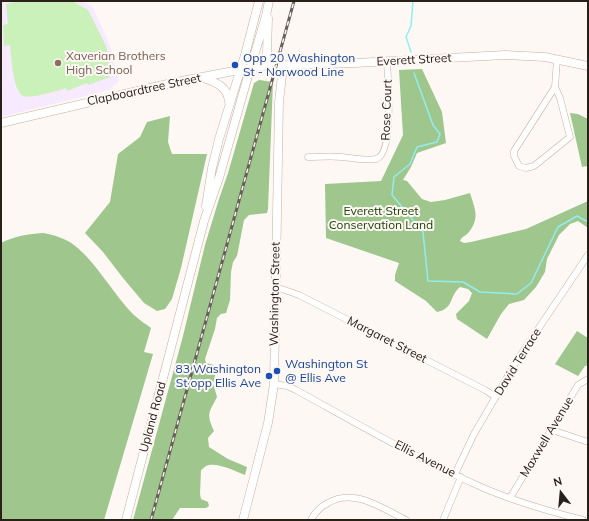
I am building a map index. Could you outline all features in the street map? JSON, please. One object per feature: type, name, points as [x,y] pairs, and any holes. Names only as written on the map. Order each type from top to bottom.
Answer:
[{"type":"main road","points":[[240,70],[259,1]]},
{"type":"main road","points":[[267,1],[267,54],[270,60],[284,66]]},
{"type":"main road","points":[[250,68],[266,16],[267,1]]},
{"type":"main road","name":"Everett Street","points":[[240,70],[284,66],[505,56],[529,56],[557,59],[588,66]]},
{"type":"main road","name":"Washington Street","points":[[243,520],[268,424],[274,384],[279,106],[284,66]]},
{"type":"main road","name":"Upland Road","points":[[126,520],[204,221],[217,184],[250,68]]},
{"type":"main road","name":"Clapboardtree Street","points":[[1,123],[176,82],[240,70]]},
{"type":"main road","name":"Upland Road","points":[[204,221],[212,168],[240,70]]},
{"type":"main road","points":[[203,78],[215,82],[223,87],[228,94],[229,106]]},
{"type":"street","points":[[555,87],[514,151],[514,156],[519,166],[526,168],[534,166],[570,137],[560,98],[555,87],[557,59]]},
{"type":"street","name":"Rose Court","points":[[308,157],[377,159],[383,154],[387,136],[387,62]]},
{"type":"street","name":"David Terrace","points":[[443,520],[474,434],[516,362],[588,255]]},
{"type":"street","name":"Margaret Street","points":[[276,287],[299,295],[496,397]]},
{"type":"street","name":"Maxwell Avenue","points":[[510,498],[578,385],[588,379]]},
{"type":"street","name":"Ellis Avenue","points":[[274,384],[286,386],[296,390],[402,448],[479,486],[510,498],[583,520]]},
{"type":"street","points":[[552,430],[588,442]]},
{"type":"street","points":[[310,520],[321,507],[330,501],[347,497],[355,497],[366,501],[406,520]]},
{"type":"shaded area","name":"Xaverian Brothers High School","points":[[1,1],[80,1],[92,6],[110,45],[119,81],[109,90],[1,117]]},
{"type":"green space","name":"Xaverian Brothers High School","points":[[20,1],[72,1],[88,10],[106,46],[111,70],[108,72],[110,77],[88,85],[87,83],[67,91],[66,88],[38,96],[23,96],[20,93],[15,81],[10,45],[4,46],[3,25],[8,24],[6,4]]},
{"type":"green space","name":"Everett Street Conservation Land","points":[[422,69],[442,112],[446,143],[417,153],[403,180],[407,181],[422,199],[431,202],[470,193],[476,213],[475,218],[472,227],[460,241],[464,243],[471,242],[526,229],[588,201],[588,228],[578,221],[570,224],[559,235],[547,259],[545,272],[536,287],[524,300],[509,304],[501,314],[487,339],[457,319],[456,314],[469,301],[472,293],[468,289],[460,287],[454,294],[449,305],[437,312],[426,301],[395,281],[395,275],[399,263],[326,238],[325,184],[381,181],[403,135],[399,70]]},
{"type":"green space","points":[[259,80],[273,82],[268,209],[267,213],[249,215],[244,220],[237,256],[233,262],[231,272],[230,300],[226,313],[221,314],[217,318],[205,359],[206,363],[218,366],[213,383],[217,397],[209,417],[214,431],[208,438],[209,447],[228,459],[247,467],[245,475],[220,466],[206,466],[201,470],[200,494],[201,499],[208,502],[209,506],[206,508],[180,508],[172,520],[133,520],[183,336],[205,245],[254,83]]},
{"type":"green space","points":[[570,113],[578,114],[588,119],[588,166],[582,167]]},
{"type":"green space","points":[[170,116],[168,142],[172,154],[207,154],[181,268],[172,299],[165,309],[157,311],[144,303],[103,252],[85,233],[110,202],[118,154],[140,137],[147,122]]},
{"type":"green space","points":[[43,233],[67,240],[82,252],[98,270],[126,307],[136,317],[151,328],[144,352],[153,354],[104,520],[1,520],[1,243],[22,236]]},
{"type":"green space","points":[[577,331],[588,338],[588,365],[585,366],[578,376],[555,364]]},
{"type":"waterway","points":[[411,52],[406,37],[411,26],[413,1]]},
{"type":"waterway","points":[[414,73],[433,125],[440,134],[437,142],[417,147],[410,164],[394,177],[392,195],[423,232],[428,281],[463,282],[480,292],[517,294],[531,283],[558,227],[577,216],[588,222]]},
{"type":"railway","points":[[151,520],[294,1]]},
{"type":"place","name":"Xaverian Brothers High School","points":[[58,63]]},
{"type":"place","name":"Opp 20 Washington St - Norwood Line","points":[[235,65]]},
{"type":"place","name":"Washington St @ Ellis Ave","points":[[277,371]]},
{"type":"place","name":"83 Washington St opp Ellis Ave","points":[[269,376]]}]
